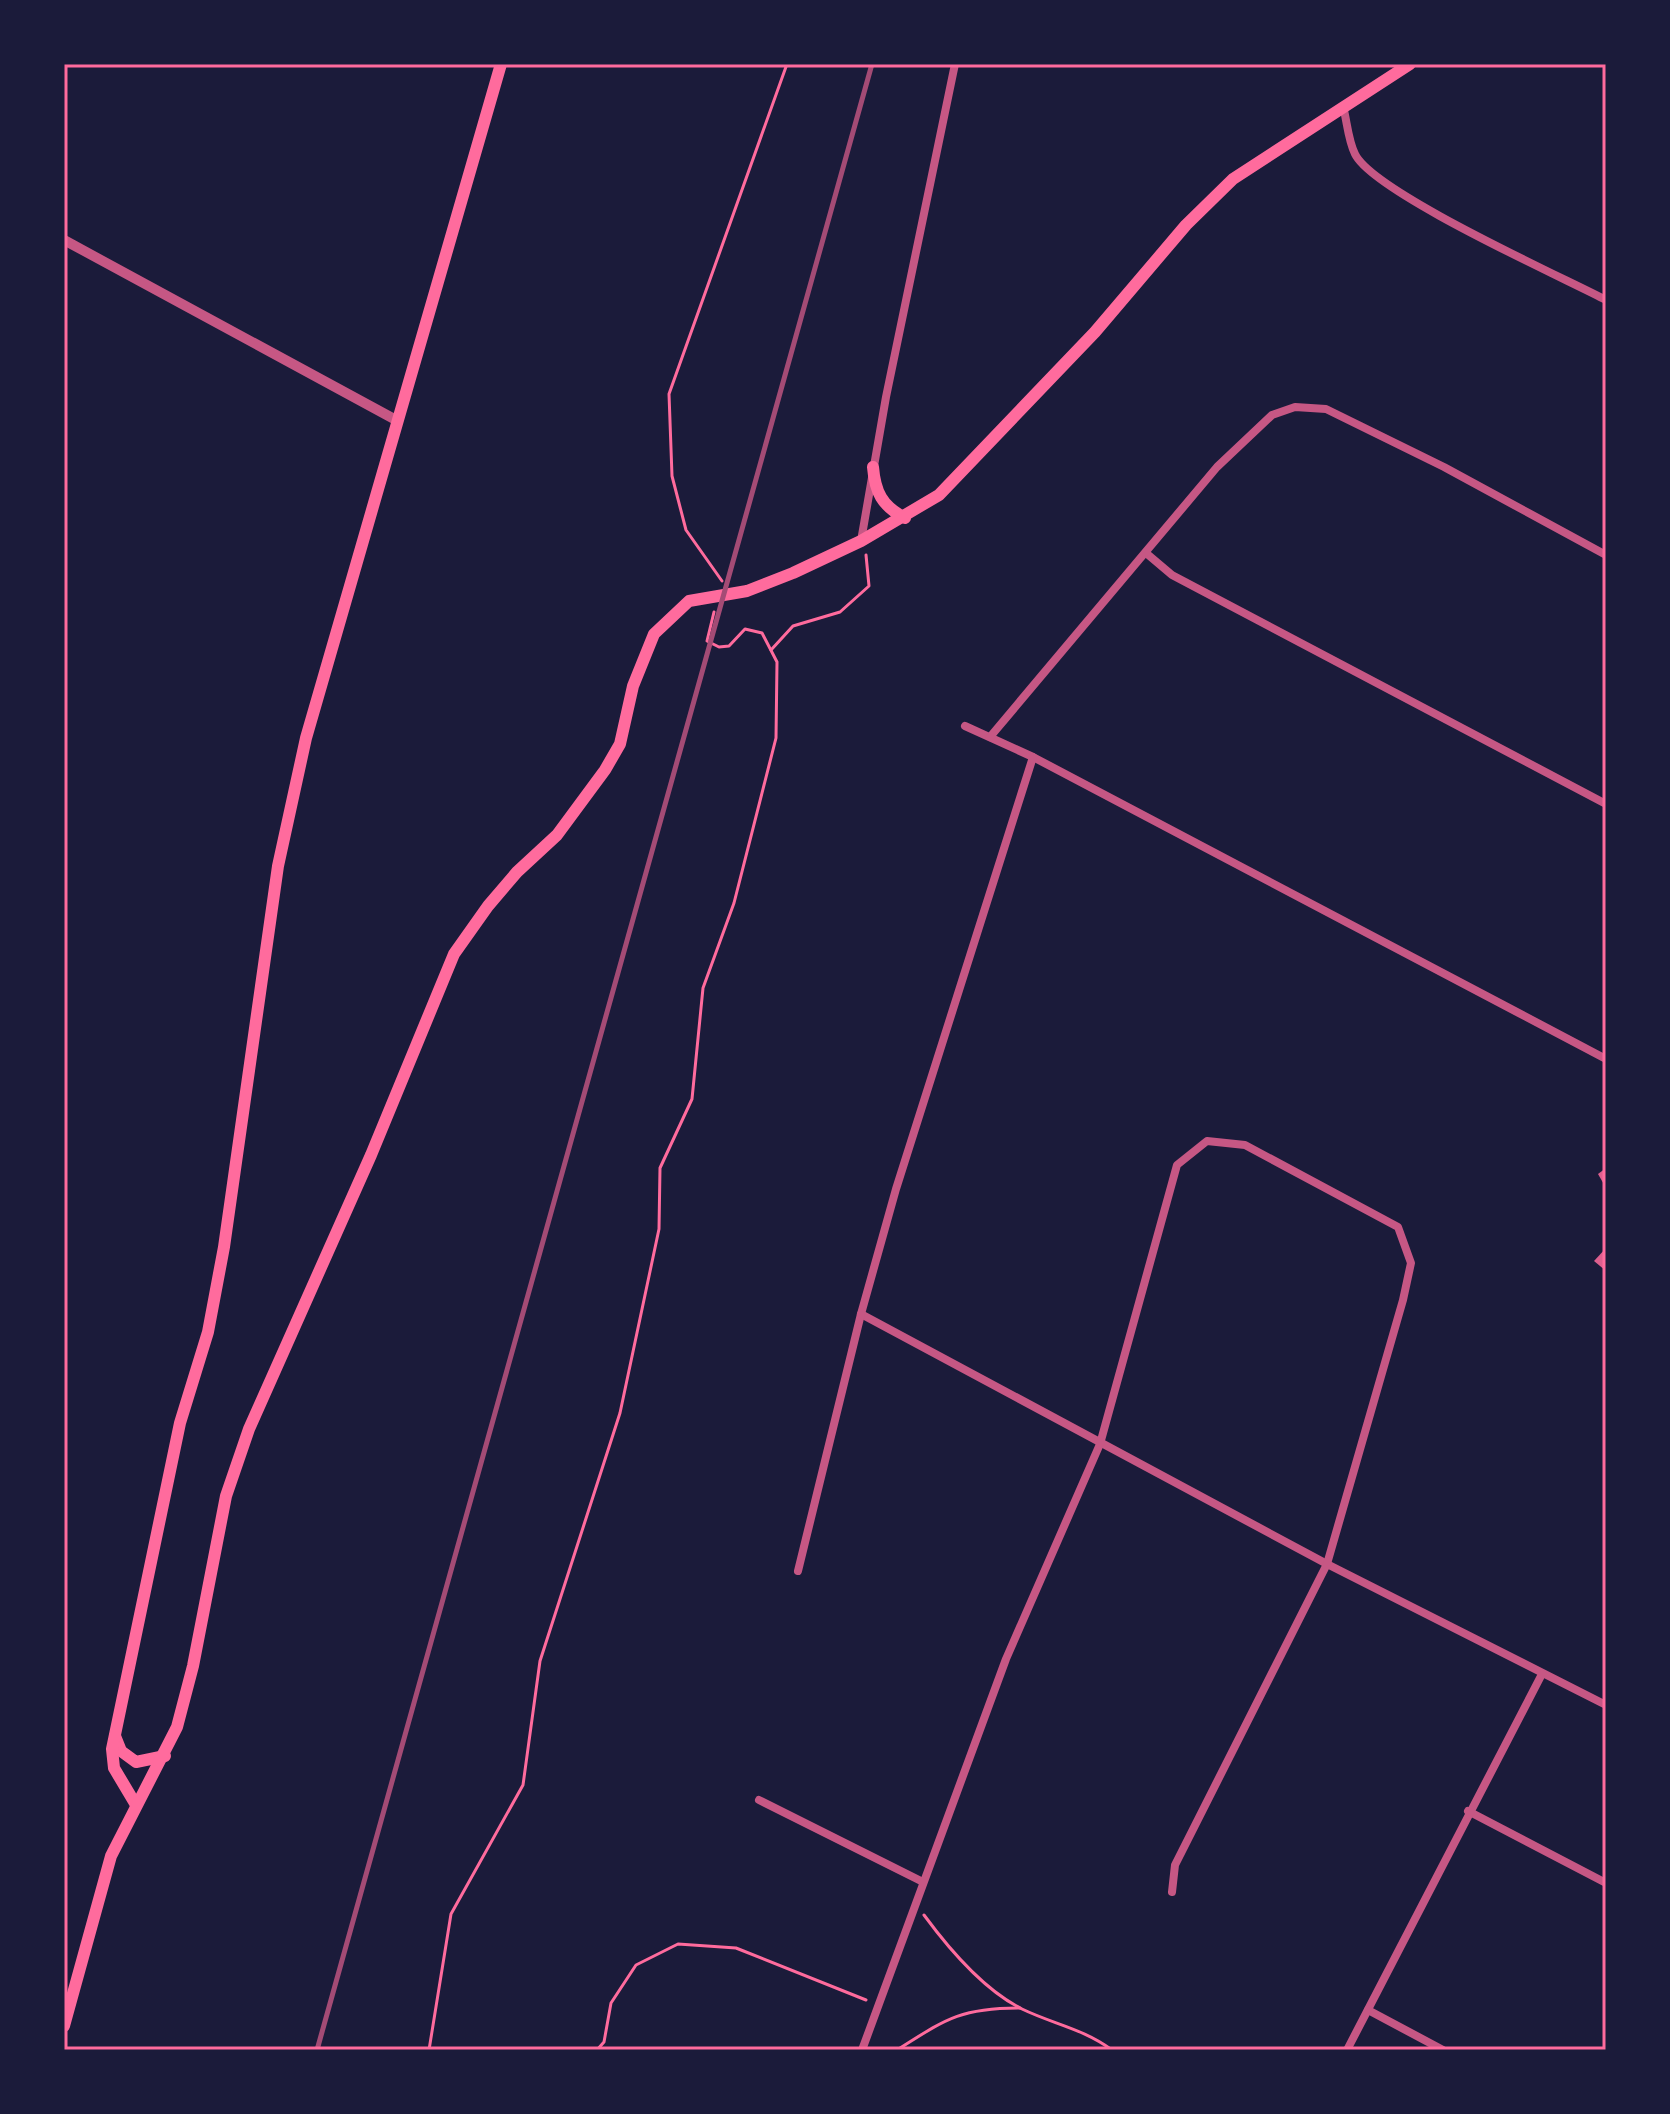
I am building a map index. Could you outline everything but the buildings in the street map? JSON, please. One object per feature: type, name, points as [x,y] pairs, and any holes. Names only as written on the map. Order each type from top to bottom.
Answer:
[{"type":"main road","points":[[136,1805],[114,1768],[114,1735],[180,1423],[208,1332],[224,1247],[278,866],[306,738],[501,64]]},
{"type":"main road","points":[[64,2026],[111,1856],[165,1756],[177,1727],[193,1666],[226,1496],[249,1429],[371,1155],[454,954],[488,906],[557,835],[605,770],[620,744],[633,686],[647,646],[664,621],[689,601],[747,591],[863,540],[905,518],[939,495],[1095,332],[1186,225],[1233,179],[1410,64]]},
{"type":"main road","points":[[873,467],[874,483],[881,499],[905,518]]},
{"type":"main road","points":[[114,1735],[121,1751],[136,1762],[165,1756]]},
{"type":"street","points":[[863,540],[873,467],[955,64]]},
{"type":"street","points":[[1343,106],[1355,155],[1375,175],[1416,203],[1606,300]]},
{"type":"street","points":[[64,240],[396,420]]},
{"type":"street","points":[[990,737],[1217,467],[1272,415],[1295,407],[1326,409],[1444,467],[1606,555]]},
{"type":"street","points":[[1146,553],[1172,575],[1606,804]]},
{"type":"street","points":[[965,726],[1033,757],[1606,1059]]},
{"type":"street","points":[[798,1571],[861,1314],[901,1174],[1033,757]]},
{"type":"street","points":[[862,2050],[1006,1659],[1100,1444],[1177,1165],[1207,1141],[1245,1145],[1398,1227],[1411,1263],[1327,1564],[1175,1865],[1172,1892]]},
{"type":"street","points":[[861,1314],[1327,1564],[1606,1705]]},
{"type":"street","points":[[1347,2050],[1468,1811],[1542,1674]]},
{"type":"street","points":[[759,1800],[923,1882]]},
{"type":"street","points":[[1468,1811],[1606,1883]]},
{"type":"street","points":[[1368,2010],[1443,2050]]},
{"type":"path","points":[[722,579],[686,530],[672,476],[669,394],[787,64]]},
{"type":"path","points":[[771,650],[793,626],[840,612],[869,586],[863,540]]},
{"type":"path","points":[[429,2050],[451,1914],[523,1785],[540,1661],[620,1413],[659,1229],[660,1168],[692,1099],[703,988],[734,903],[776,738],[777,662],[762,633],[745,629],[729,646],[719,647],[707,641],[715,608]]},
{"type":"path","points":[[915,1901],[963,1964],[1020,2008],[1082,2030],[1112,2050]]},
{"type":"path","points":[[597,2050],[604,2042],[611,2003],[636,1965],[678,1944],[736,1948],[878,2005]]},
{"type":"path","points":[[897,2050],[949,2016],[983,2008],[1020,2008]]},
{"type":"railway","points":[[317,2050],[872,64]]}]
